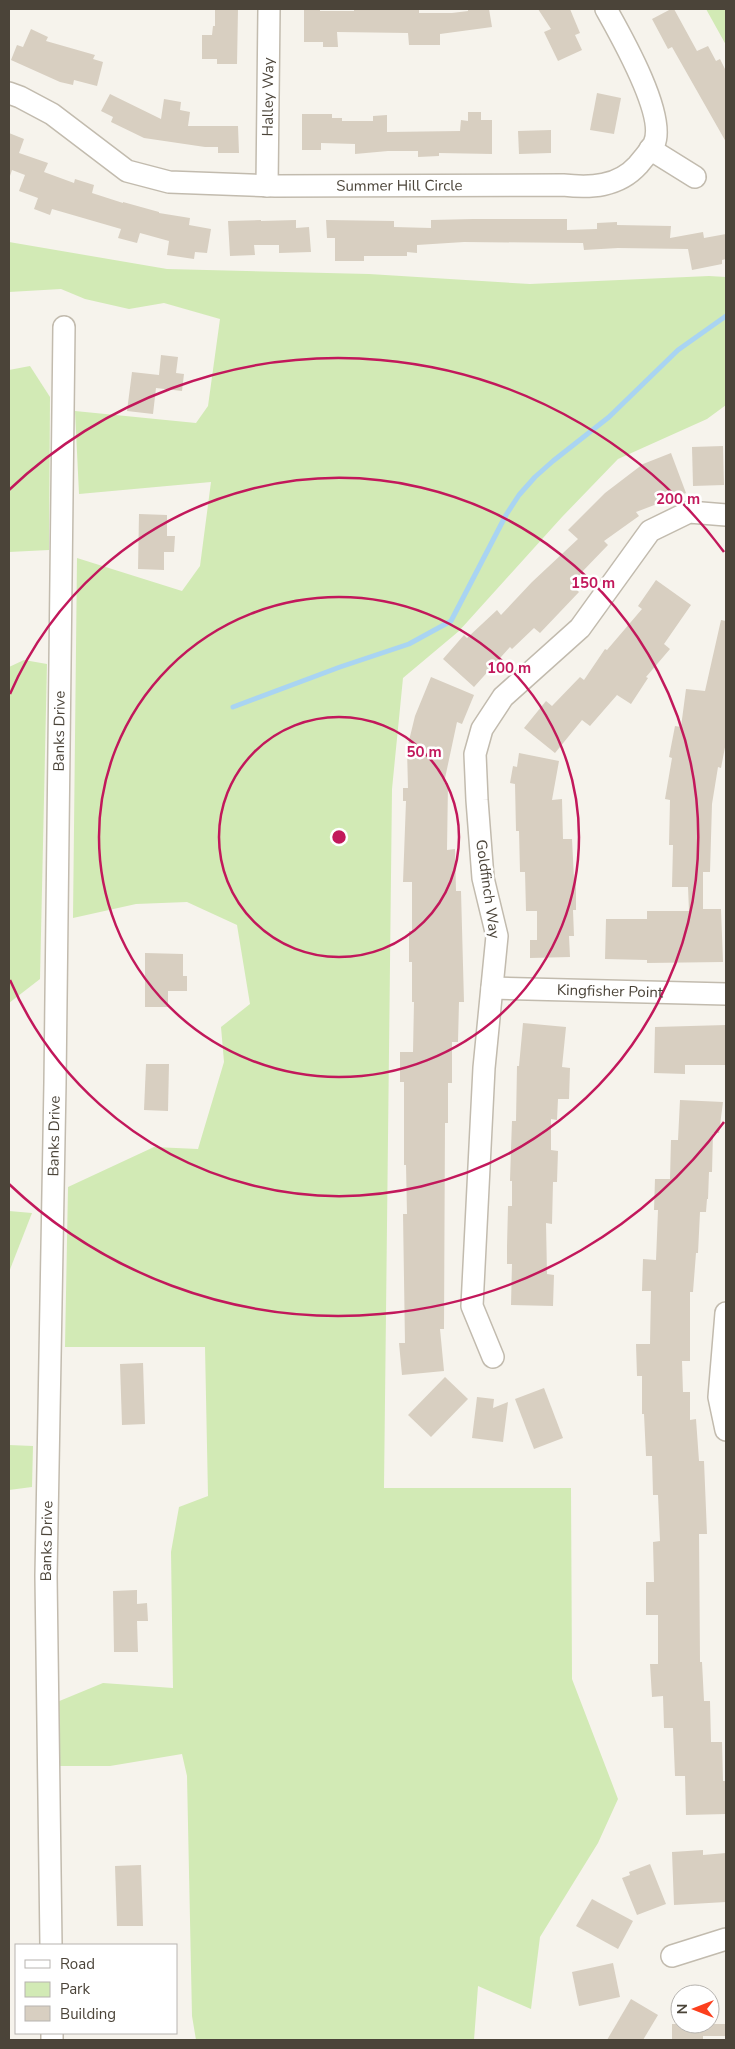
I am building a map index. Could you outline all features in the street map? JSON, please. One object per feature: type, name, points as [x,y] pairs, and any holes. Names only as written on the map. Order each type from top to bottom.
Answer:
[{"type":"street","name":"Halley Way","points":[[268,186],[269,9]]},
{"type":"street","name":"Summer Hill Circle","points":[[9,93],[52,114],[127,171],[169,182],[268,186],[563,186],[590,188],[610,184],[626,176],[639,164],[650,149],[654,143],[656,131],[651,105],[643,80],[606,9]]},
{"type":"street","points":[[650,149],[695,177]]},
{"type":"street","name":"Banks Drive","points":[[51,1944],[46,1576],[55,1083],[64,327]]},
{"type":"street","name":"Goldfinch Way","points":[[493,1357],[472,1306],[484,1068],[497,936],[483,878],[476,800],[476,754],[482,729],[503,697],[580,628],[650,531],[689,512],[726,515]]},
{"type":"street","name":"Kingfisher Point","points":[[492,988],[726,994]]},
{"type":"street","points":[[726,1313],[719,1397],[726,1430]]},
{"type":"street","points":[[672,1956],[726,1938]]},
{"type":"green space","points":[[706,9],[726,9],[726,45]]},
{"type":"green space","points":[[9,242],[167,269],[369,274],[530,284],[709,276],[726,277],[726,405],[707,419],[618,459],[562,517],[459,631],[403,678],[392,789],[384,1488],[571,1488],[572,1679],[618,1799],[598,1843],[540,1937],[531,2009],[478,1986],[474,2040],[196,2040],[192,2016],[187,1776],[182,1754],[110,1766],[58,1766],[57,1702],[103,1683],[173,1688],[171,1552],[179,1507],[208,1496],[205,1347],[65,1347],[68,1187],[154,1147],[198,1149],[224,1062],[221,1027],[250,1004],[237,925],[187,902],[136,904],[73,918],[77,558],[182,591],[200,566],[211,482],[79,494],[75,411],[196,423],[208,406],[220,319],[164,303],[129,309],[85,299],[61,289],[9,292]]},
{"type":"green space","points":[[30,366],[50,397],[49,550],[9,552],[9,370]]},
{"type":"green space","points":[[24,660],[47,664],[40,979],[9,1003],[9,667]]},
{"type":"green space","points":[[9,1211],[32,1213],[9,1272]]},
{"type":"green space","points":[[9,1445],[33,1446],[32,1487],[9,1490]]},
{"type":"building","points":[[215,9],[238,9],[237,64],[217,64],[217,59],[202,59],[202,35],[212,35],[213,26],[215,26]]},
{"type":"building","points":[[304,9],[354,11],[354,9],[419,9],[419,13],[452,13],[468,11],[468,9],[489,9],[492,27],[440,34],[440,45],[409,45],[408,33],[337,32],[338,47],[323,47],[323,42],[304,42]]},
{"type":"building","points":[[538,9],[570,9],[580,33],[575,35],[582,50],[558,61],[544,32],[551,29]]},
{"type":"building","points":[[674,9],[697,51],[708,46],[716,61],[720,59],[726,71],[726,142],[672,47],[668,49],[652,19]]},
{"type":"building","points":[[31,29],[48,37],[46,41],[95,55],[93,59],[103,62],[97,86],[74,80],[73,85],[60,82],[11,60],[17,45],[23,47]]},
{"type":"building","points":[[597,93],[621,98],[614,134],[590,130]]},
{"type":"building","points":[[110,94],[161,119],[164,99],[181,102],[180,110],[190,112],[188,126],[238,126],[239,153],[218,153],[218,147],[205,147],[144,138],[111,122],[113,117],[101,111]]},
{"type":"building","points":[[468,112],[481,112],[481,120],[492,120],[492,154],[439,153],[439,156],[418,157],[418,151],[388,151],[355,154],[355,144],[321,143],[321,150],[302,150],[302,114],[332,114],[332,118],[342,118],[342,121],[373,121],[373,116],[387,115],[387,132],[460,131],[461,120],[468,121]]},
{"type":"building","points":[[551,130],[551,153],[519,154],[518,131]]},
{"type":"building","points":[[9,133],[24,139],[19,153],[48,163],[44,172],[74,183],[75,179],[94,185],[92,193],[159,213],[190,218],[189,225],[211,229],[207,253],[195,252],[194,259],[167,255],[169,241],[140,233],[137,243],[118,238],[121,229],[52,209],[50,215],[34,209],[38,198],[19,191],[25,175],[12,170],[9,176]]},
{"type":"building","points":[[567,219],[567,230],[597,229],[597,223],[617,222],[617,225],[671,226],[670,238],[703,232],[704,238],[726,234],[726,259],[722,260],[722,264],[692,270],[688,249],[618,248],[584,250],[583,243],[464,242],[417,245],[417,253],[407,252],[407,256],[364,256],[364,261],[335,261],[335,238],[327,238],[326,220],[394,221],[394,227],[431,228],[431,220]]},
{"type":"building","points":[[296,220],[296,228],[309,227],[311,252],[279,253],[279,245],[254,245],[255,255],[230,256],[228,221]]},
{"type":"building","points":[[161,355],[178,357],[176,373],[184,374],[182,391],[156,388],[153,414],[127,411],[132,372],[159,375]]},
{"type":"building","points":[[723,446],[724,485],[693,486],[692,447]]},
{"type":"building","points":[[671,453],[686,493],[636,512],[639,516],[604,541],[608,545],[580,574],[583,578],[574,587],[579,592],[540,633],[534,628],[512,649],[510,647],[474,687],[443,659],[464,635],[467,638],[497,610],[501,615],[532,582],[578,539],[568,530],[605,493],[643,464]]},
{"type":"building","points":[[139,514],[167,515],[167,536],[175,536],[174,552],[164,552],[164,570],[138,569]]},
{"type":"building","points":[[656,580],[691,605],[664,644],[670,649],[646,677],[648,678],[631,704],[617,695],[590,726],[582,720],[555,753],[524,728],[546,701],[552,706],[580,677],[584,680],[605,649],[607,650],[642,609],[638,606]]},
{"type":"building","points":[[721,620],[726,621],[726,742],[721,768],[718,767],[712,804],[710,872],[703,872],[703,909],[721,909],[723,962],[647,963],[647,960],[605,959],[606,919],[647,919],[647,911],[689,911],[688,887],[672,887],[673,845],[669,845],[670,800],[665,799],[672,758],[669,757],[675,726],[681,727],[686,689],[705,691]]},
{"type":"building","points":[[431,677],[474,695],[462,724],[457,722],[444,783],[448,783],[447,850],[455,849],[456,891],[461,891],[464,1002],[459,1002],[458,1042],[452,1042],[452,1083],[448,1083],[448,1123],[445,1123],[444,1329],[440,1329],[444,1371],[402,1375],[399,1343],[405,1343],[403,1214],[407,1214],[406,1165],[404,1165],[404,1082],[400,1082],[400,1052],[413,1052],[414,1002],[412,1002],[412,962],[409,962],[409,931],[412,931],[412,882],[403,882],[406,801],[403,801],[403,788],[408,788],[407,749],[415,716]]},
{"type":"building","points":[[519,753],[559,761],[552,800],[562,799],[563,839],[572,839],[574,879],[576,879],[576,910],[573,910],[574,936],[569,936],[570,957],[530,958],[530,940],[537,940],[537,911],[526,911],[525,872],[520,872],[519,831],[516,831],[515,784],[510,783],[513,766],[517,767]]},
{"type":"building","points":[[145,953],[183,954],[183,976],[187,976],[187,991],[168,991],[168,1007],[145,1007]]},
{"type":"building","points":[[523,1023],[566,1027],[562,1067],[570,1068],[569,1099],[558,1099],[557,1120],[551,1119],[551,1150],[558,1151],[557,1182],[553,1182],[552,1224],[546,1223],[547,1274],[554,1275],[553,1306],[511,1305],[512,1264],[507,1264],[508,1206],[512,1206],[512,1181],[510,1181],[512,1121],[516,1121],[517,1066],[519,1066]]},
{"type":"building","points":[[726,1025],[726,1065],[685,1065],[685,1074],[654,1073],[655,1027]]},
{"type":"building","points":[[146,1064],[169,1064],[168,1111],[144,1110]]},
{"type":"building","points":[[680,1100],[723,1102],[719,1133],[713,1133],[712,1172],[709,1172],[706,1212],[700,1212],[698,1253],[696,1253],[693,1292],[690,1292],[690,1361],[682,1361],[683,1392],[690,1392],[690,1420],[696,1419],[699,1461],[704,1461],[707,1534],[699,1534],[700,1662],[702,1662],[704,1701],[710,1701],[711,1742],[722,1742],[723,1781],[726,1781],[726,1814],[686,1815],[685,1776],[675,1776],[673,1728],[664,1728],[663,1696],[652,1697],[650,1664],[658,1664],[658,1615],[646,1615],[646,1582],[654,1582],[653,1542],[660,1541],[658,1495],[653,1495],[652,1456],[646,1456],[644,1414],[642,1414],[642,1376],[637,1376],[636,1344],[650,1344],[651,1291],[642,1291],[643,1259],[656,1260],[658,1210],[654,1210],[655,1179],[670,1179],[671,1140],[678,1140]]},
{"type":"building","points":[[143,1363],[145,1424],[122,1425],[120,1364]]},
{"type":"building","points":[[445,1377],[468,1399],[431,1437],[408,1415]]},
{"type":"building","points":[[544,1388],[563,1438],[534,1449],[515,1399]]},
{"type":"building","points":[[477,1397],[494,1399],[493,1408],[508,1402],[503,1442],[472,1438]]},
{"type":"building","points":[[137,1590],[137,1604],[147,1603],[148,1621],[137,1621],[138,1652],[114,1652],[113,1591]]},
{"type":"building","points":[[703,1850],[703,1855],[726,1853],[726,1902],[674,1905],[672,1852]]},
{"type":"building","points":[[650,1864],[666,1904],[637,1915],[622,1878],[630,1875],[629,1872]]},
{"type":"building","points":[[141,1865],[143,1926],[117,1926],[115,1866]]},
{"type":"building","points":[[592,1899],[633,1921],[618,1949],[576,1926]]},
{"type":"building","points":[[613,1963],[620,1997],[579,2006],[572,1972]]},
{"type":"building","points":[[631,1999],[658,2015],[643,2040],[607,2040]]},
{"type":"building","points":[[720,2024],[726,2024],[726,2036],[703,2036],[703,2040],[672,2040],[672,2034],[720,2034]]},
{"type":"waterway","points":[[233,707],[340,667],[409,644],[451,621],[506,515],[519,495],[535,477],[609,417],[678,350],[726,316]]}]
